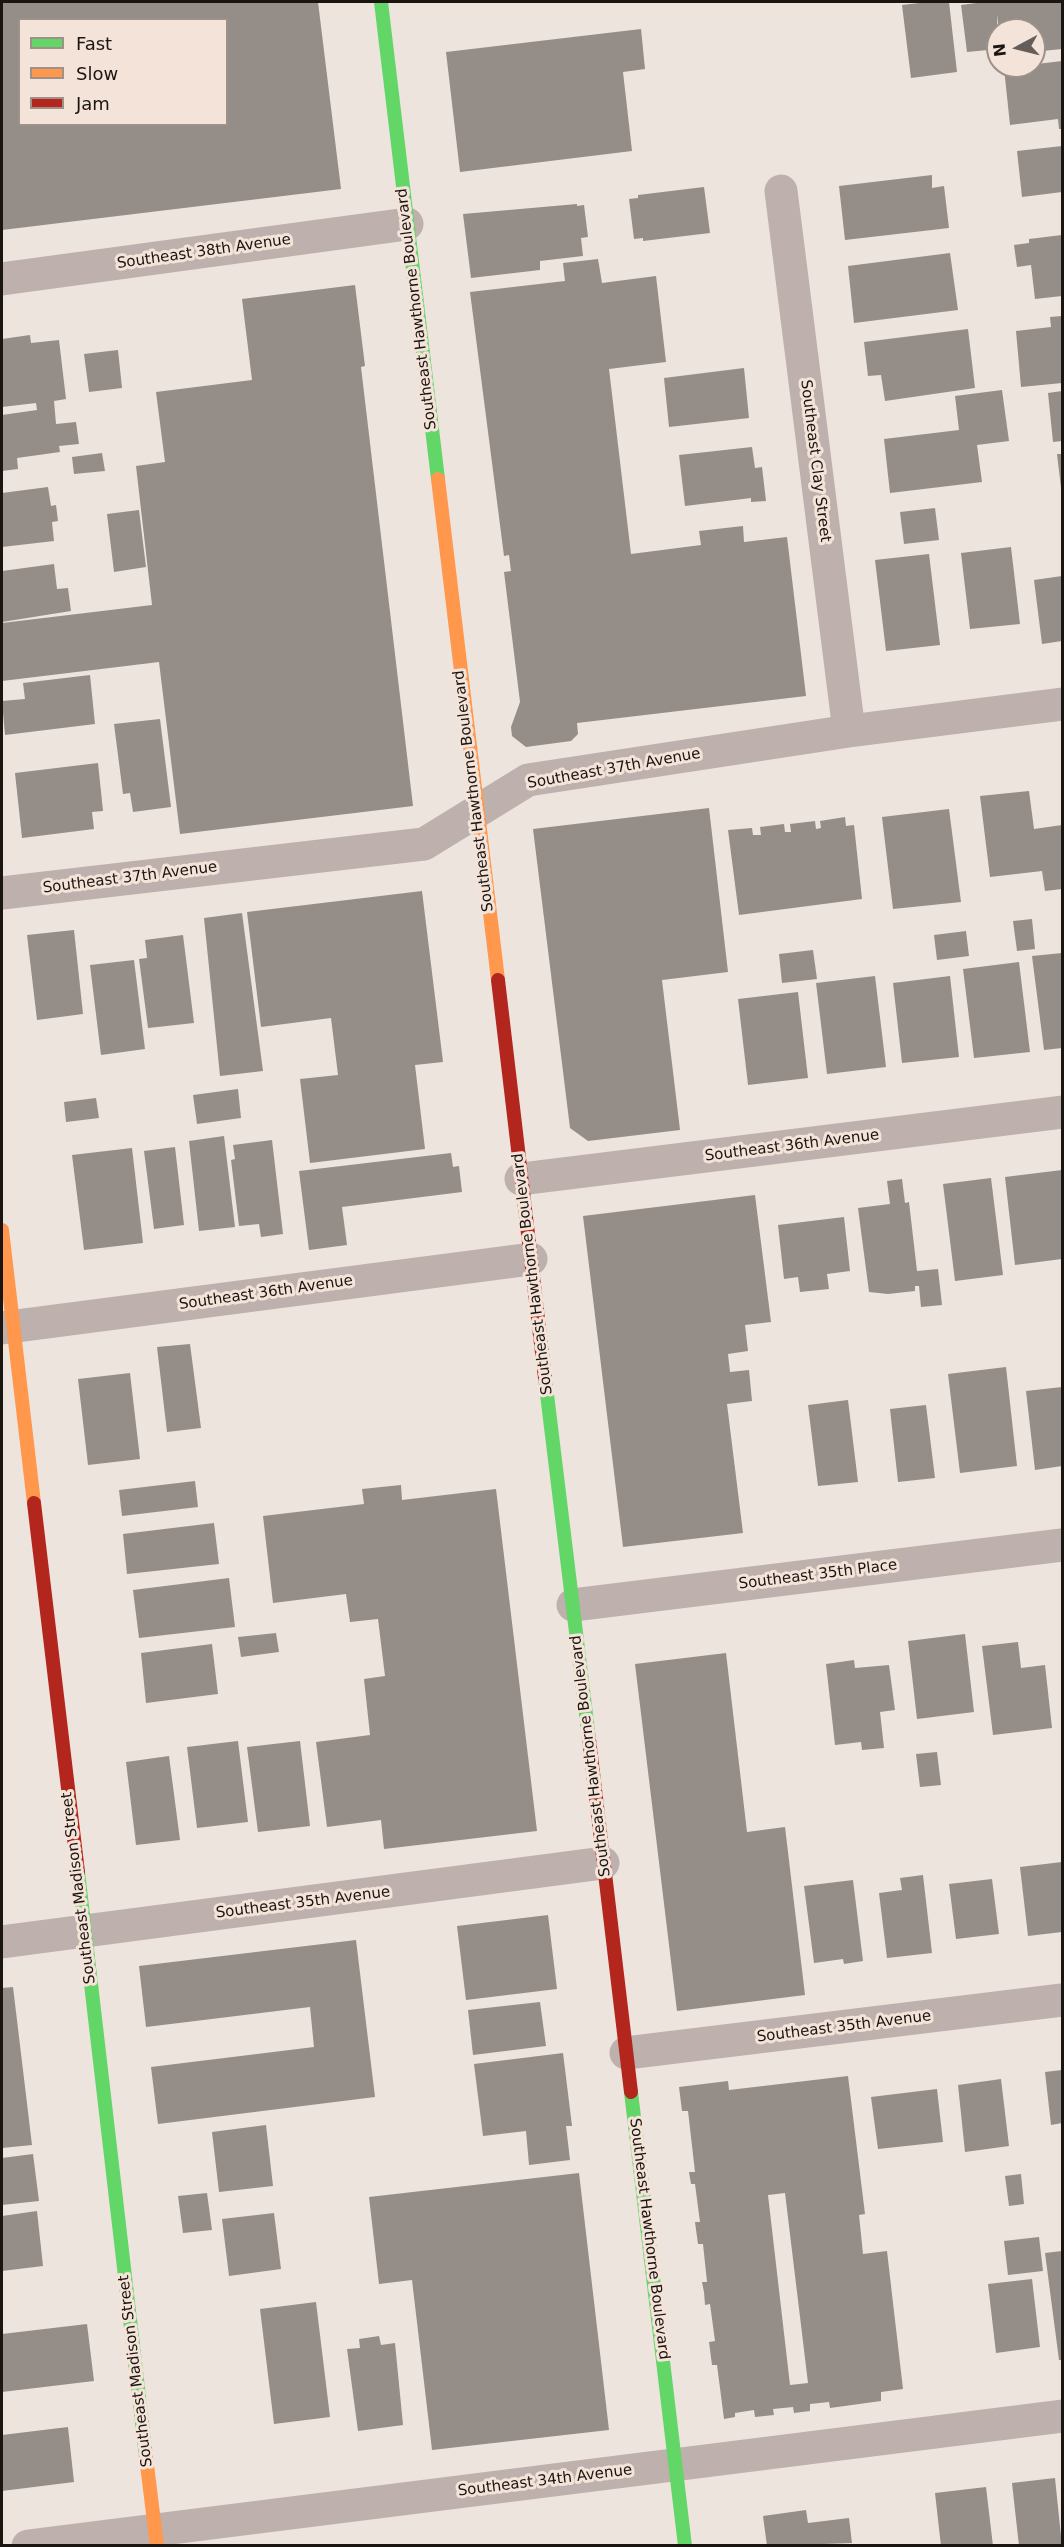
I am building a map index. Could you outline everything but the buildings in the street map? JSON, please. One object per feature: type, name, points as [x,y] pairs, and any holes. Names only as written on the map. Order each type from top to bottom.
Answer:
[{"type":"main road","name":"Southeast Hawthorne Boulevard","points":[[381,2],[685,2546]]},
{"type":"main road","name":"Southeast Madison Street","points":[[2,1230],[7,1327],[84,1932],[156,2538]]},
{"type":"street","name":"Southeast Clay Street","points":[[781,191],[849,731]]},
{"type":"street","name":"Southeast 38th Avenue","points":[[2,279],[407,224]]},
{"type":"street","name":"Southeast 37th Avenue","points":[[2,893],[424,844],[528,780],[849,731],[1062,704]]},
{"type":"street","name":"Southeast 36th Avenue","points":[[521,1179],[1062,1112]]},
{"type":"street","name":"Southeast 36th Avenue","points":[[7,1327],[531,1259]]},
{"type":"street","name":"Southeast 35th Place","points":[[573,1605],[1062,1545]]},
{"type":"street","name":"Southeast 35th Avenue","points":[[2,1942],[603,1863]]},
{"type":"street","name":"Southeast 35th Avenue","points":[[626,2053],[1062,2000]]},
{"type":"street","name":"Southeast 34th Avenue","points":[[28,2546],[156,2538],[675,2464],[1062,2416]]},
{"type":"traffic: fast","points":[[381,2],[438,479]]},
{"type":"traffic: fast","points":[[545,1378],[589,1739]]},
{"type":"traffic: fast","points":[[78,1872],[146,2457]]},
{"type":"traffic: fast","points":[[631,2092],[685,2546]]},
{"type":"traffic: slow","points":[[438,479],[498,980]]},
{"type":"traffic: slow","points":[[2,1230],[34,1503]]},
{"type":"traffic: slow","points":[[146,2457],[157,2546]]},
{"type":"traffic: jam","points":[[498,980],[545,1378]]},
{"type":"traffic: jam","points":[[34,1503],[78,1872]]},
{"type":"traffic: jam","points":[[589,1739],[631,2092]]}]
